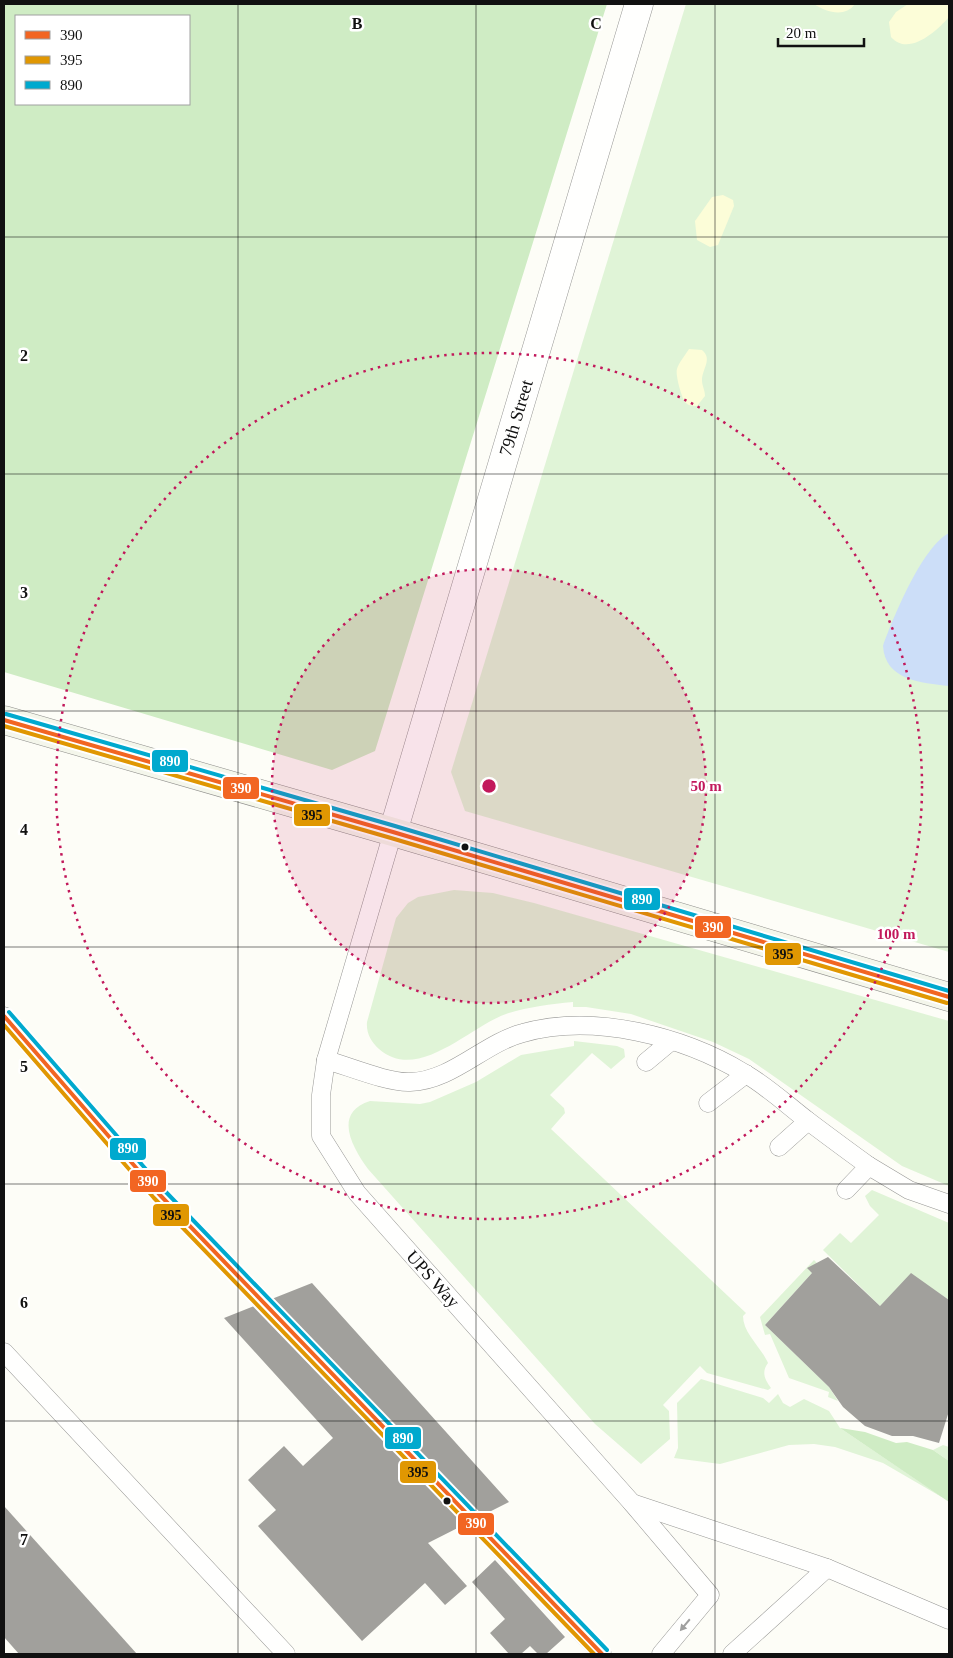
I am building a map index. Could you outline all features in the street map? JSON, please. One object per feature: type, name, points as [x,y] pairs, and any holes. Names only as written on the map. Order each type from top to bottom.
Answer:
[{"type":"main road","points":[[4,720],[393,832],[949,997]]},
{"type":"street","name":"79th Street","points":[[393,832],[639,4]]},
{"type":"lane","name":"UPS Way","points":[[393,832],[326,1060],[321,1095],[321,1136],[357,1193],[632,1502],[710,1595],[661,1654]]},
{"type":"lane","points":[[4,1016],[159,1194],[602,1654]]},
{"type":"lane","points":[[326,1060],[410,1082],[447,1072],[513,1036],[554,1026],[604,1026],[695,1049],[746,1074],[868,1166],[909,1190],[949,1204]]},
{"type":"lane","points":[[646,1062],[670,1042]]},
{"type":"lane","points":[[708,1103],[746,1074]]},
{"type":"lane","points":[[779,1146],[808,1121]]},
{"type":"lane","points":[[846,1190],[868,1166]]},
{"type":"lane","points":[[4,1352],[286,1654]]},
{"type":"lane","points":[[632,1502],[827,1568],[949,1620]]},
{"type":"lane","points":[[732,1654],[827,1568]]},
{"type":"shaded area","points":[[4,4],[607,4],[375,751],[332,770],[4,672]]},
{"type":"shaded area","points":[[686,4],[949,4],[949,952],[465,811],[451,772]]},
{"type":"shaded area","points":[[454,890],[493,893],[534,903],[949,1021],[949,1186],[902,1166],[749,1059],[713,1042],[631,1014],[586,1007],[573,1007],[573,1002],[523,1009],[506,1014],[427,1056],[410,1060],[394,1058],[379,1049],[374,1043],[367,1030],[367,1022],[396,918],[408,903],[418,897]]},
{"type":"shaded area","points":[[574,1041],[617,1046],[624,1049],[625,1057],[611,1069],[592,1053],[550,1095],[564,1108],[565,1113],[551,1129],[746,1313],[743,1316],[746,1328],[768,1363],[764,1373],[771,1388],[768,1390],[707,1373],[700,1366],[663,1405],[669,1411],[670,1439],[641,1464],[595,1424],[368,1169],[357,1151],[349,1132],[349,1122],[352,1114],[358,1107],[370,1101],[420,1104],[430,1102],[476,1082],[521,1055],[574,1046]]},
{"type":"shaded area","points":[[872,1190],[949,1223],[949,1300],[911,1274],[880,1306],[823,1250],[840,1233],[851,1243],[879,1215],[870,1206],[865,1196]]},
{"type":"shaded area","points":[[814,1260],[817,1263],[808,1268],[812,1273],[765,1325],[829,1387],[838,1401],[828,1397],[829,1392],[789,1378],[770,1334],[765,1335],[760,1317]]},
{"type":"shaded area","points":[[701,1379],[763,1398],[769,1403],[778,1394],[783,1403],[790,1407],[804,1399],[829,1411],[840,1428],[945,1499],[883,1463],[835,1447],[814,1444],[789,1445],[720,1464],[674,1458],[678,1448],[677,1403]]},
{"type":"shaded area","points":[[840,1428],[865,1432],[896,1443],[907,1442],[933,1450],[949,1461],[949,1502]]},
{"type":"shaded area","points":[[943,1445],[949,1447],[949,1461],[933,1450]]},
{"type":"sand","points":[[814,4],[855,4],[846,11],[835,12]]},
{"type":"sand","points":[[908,4],[949,4],[949,17],[922,40],[906,44],[898,42],[891,37],[889,22],[896,12]]},
{"type":"sand","points":[[723,195],[733,200],[734,206],[718,245],[710,247],[697,240],[695,221],[712,197]]},
{"type":"sand","points":[[689,349],[702,350],[707,357],[702,376],[705,396],[697,406],[688,405],[684,401],[677,376],[680,362]]},
{"type":"water","points":[[949,533],[949,686],[916,681],[897,673],[885,657],[883,646],[901,602],[919,568],[939,541]]},
{"type":"building","points":[[828,1257],[880,1306],[911,1273],[949,1300],[949,1411],[939,1443],[913,1436],[892,1436],[865,1426],[843,1407],[829,1387],[765,1325],[812,1273],[807,1268]]},
{"type":"building","points":[[312,1283],[509,1502],[428,1543],[467,1586],[445,1605],[425,1583],[362,1641],[258,1526],[276,1510],[248,1480],[284,1446],[303,1466],[333,1438],[224,1318]]},
{"type":"building","points":[[4,1506],[137,1654],[19,1654],[4,1637]]},
{"type":"building","points":[[495,1560],[565,1637],[546,1654],[538,1654],[530,1646],[521,1654],[509,1654],[490,1633],[505,1619],[472,1582]]},
{"type":"transit line","name":"890","points":[[6,714],[395,826],[949,991]]},
{"type":"transit line","name":"390","points":[[4,720],[393,832],[949,997]]},
{"type":"transit line","name":"395","points":[[4,726],[391,838],[947,1003]]},
{"type":"transit line","name":"890","points":[[9,1012],[164,1190],[607,1650]]},
{"type":"transit line","name":"390","points":[[4,1016],[159,1194],[602,1654]]},
{"type":"transit line","name":"395","points":[[4,1025],[154,1198],[594,1654]]}]
